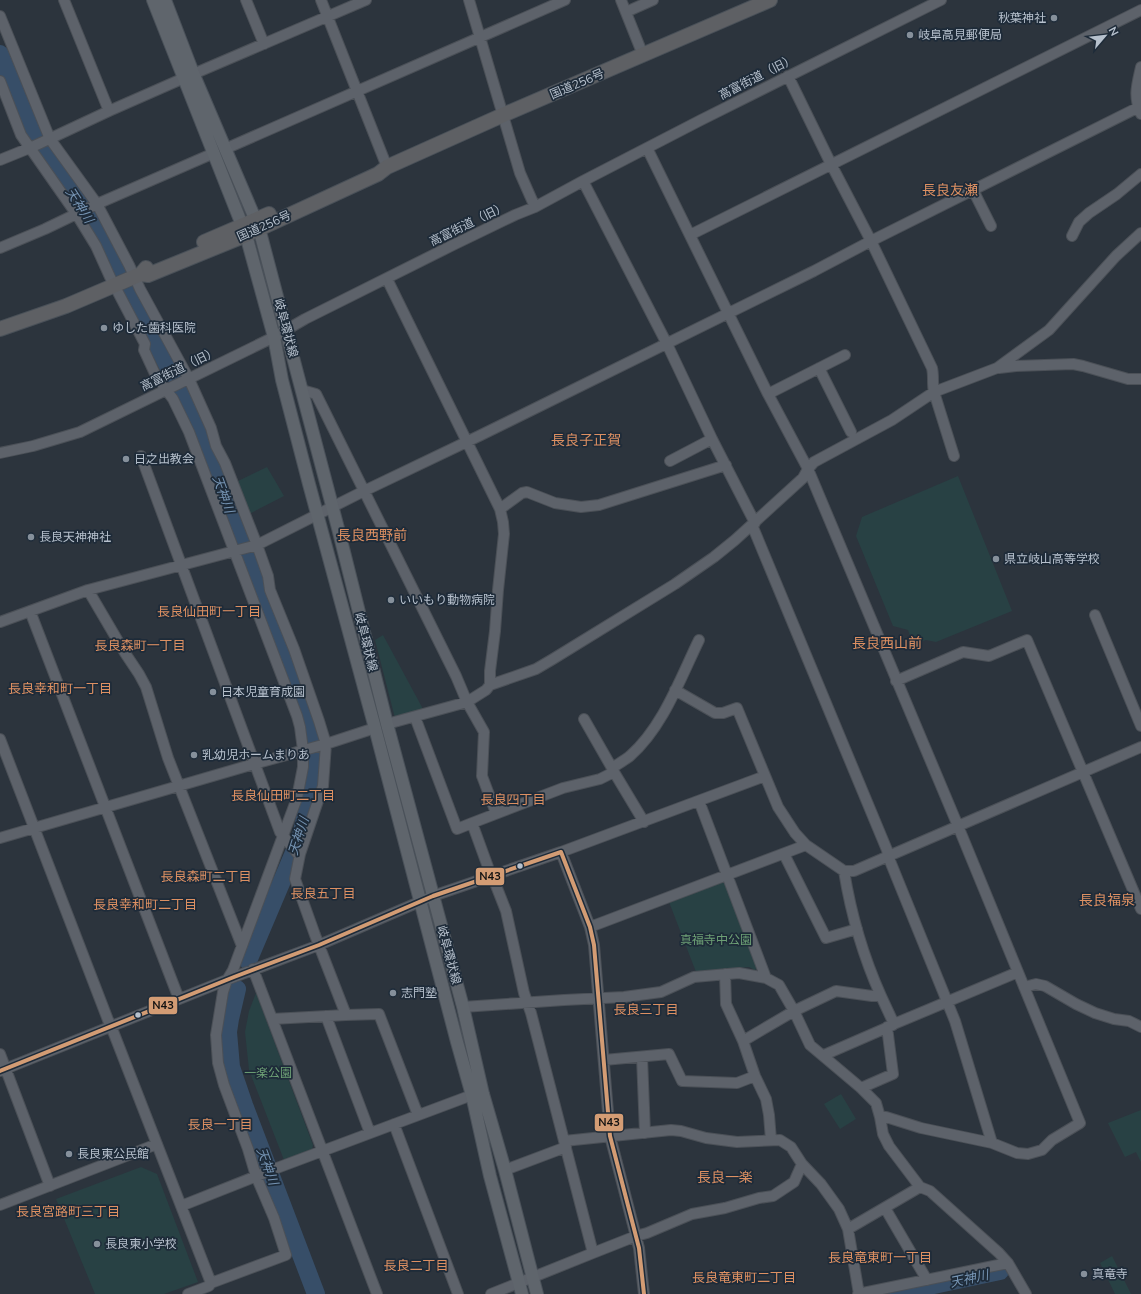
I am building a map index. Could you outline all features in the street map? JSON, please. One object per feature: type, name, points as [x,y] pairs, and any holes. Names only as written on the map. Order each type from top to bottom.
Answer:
[{"type":"highway","name":"国道256号","points":[[0,329],[66,306],[128,280],[148,275],[251,227],[378,174],[385,168],[503,115],[770,0]]},
{"type":"main road","name":"岐阜環状線","points":[[153,0],[189,76],[251,227],[286,330],[387,724],[463,1007],[483,1094],[505,1170],[537,1294]]},
{"type":"main road","name":"岐阜環状線","points":[[165,0],[189,76]]},
{"type":"main road","name":"岐阜環状線","points":[[251,227],[282,380],[472,1095],[490,1176],[520,1288]]},
{"type":"street","points":[[64,0],[109,111]]},
{"type":"street","points":[[246,0],[264,44]]},
{"type":"street","points":[[321,0],[357,91],[385,168]]},
{"type":"street","points":[[0,160],[31,148],[109,111],[366,0]]},
{"type":"street","points":[[469,0],[520,173],[535,207]]},
{"type":"street","points":[[0,248],[565,0]]},
{"type":"street","points":[[621,0],[643,55]]},
{"type":"street","points":[[626,12],[653,0]]},
{"type":"street","name":"高富街道（旧）","points":[[0,453],[34,446],[80,432],[274,337],[387,278],[535,207],[647,148],[940,0]]},
{"type":"street","points":[[690,235],[1141,10]]},
{"type":"street","points":[[0,16],[48,139],[97,205],[128,280],[188,379],[211,428],[216,446],[225,463],[257,545],[268,576],[270,590],[294,649],[319,721],[324,745],[323,786],[299,854],[295,879],[346,1015]]},
{"type":"street","points":[[0,622],[88,590],[257,545],[364,491],[667,344],[973,190],[1140,109],[1135,90],[1141,67]]},
{"type":"street","points":[[788,76],[871,241],[932,368],[932,384],[954,456]]},
{"type":"street","points":[[0,81],[21,135],[77,214],[96,246],[128,280],[131,315],[145,344],[144,350],[156,376],[168,389],[189,432],[237,551],[297,716],[305,750],[297,798],[284,838],[231,978],[223,992],[216,1036],[218,1063],[224,1086],[274,1218],[286,1254],[211,1288],[188,1294]]},
{"type":"street","points":[[647,148],[768,394],[808,469],[958,826],[1080,1124],[1052,1140],[1042,1150],[1028,1154],[1017,1153],[992,1143],[921,1128],[886,1117],[880,1117]]},
{"type":"street","points":[[1072,236],[1079,222],[1089,212],[1117,194],[1141,174]]},
{"type":"street","points":[[583,181],[667,344],[754,524],[948,1001],[974,1080],[992,1143]]},
{"type":"street","points":[[973,190],[991,226]]},
{"type":"street","points":[[997,368],[1049,330],[1116,256],[1141,233]]},
{"type":"street","points":[[387,278],[500,509],[504,534],[490,671],[490,685]]},
{"type":"street","points":[[768,394],[845,355]]},
{"type":"street","points":[[387,724],[467,702],[486,690],[490,685],[536,669],[578,644],[686,577],[714,557],[754,524],[804,478],[808,469],[814,462],[892,420],[934,392],[997,368],[1016,366],[1072,364],[1128,380],[1141,380]]},
{"type":"street","points":[[819,368],[851,432]]},
{"type":"street","points":[[302,390],[316,394],[456,676],[467,702],[484,732],[482,776],[496,813]]},
{"type":"street","points":[[670,460],[712,439]]},
{"type":"street","points":[[140,456],[280,832],[299,854]]},
{"type":"street","points":[[500,509],[522,493],[527,492],[555,503],[581,507],[599,505],[726,465]]},
{"type":"street","points":[[88,590],[146,687],[168,758],[242,946]]},
{"type":"street","points":[[30,611],[179,999]]},
{"type":"street","points":[[1095,616],[1141,726]]},
{"type":"street","points":[[415,717],[457,829],[563,788],[600,779],[613,770],[639,746],[658,724],[699,640]]},
{"type":"street","points":[[896,681],[963,652],[989,656],[1027,640],[1141,909]]},
{"type":"street","points":[[675,690],[715,713],[723,714],[737,708],[778,807],[795,833],[806,845],[844,871],[854,871],[1141,747]]},
{"type":"street","points":[[584,719],[644,822]]},
{"type":"street","points":[[0,838],[179,785],[324,745],[375,728]]},
{"type":"street","points":[[0,739],[108,1020],[158,1144],[211,1288]]},
{"type":"street","points":[[3,1070],[231,978],[319,945],[433,896],[644,822],[765,776]]},
{"type":"street","points":[[699,801],[766,978]]},
{"type":"street","points":[[472,823],[488,867]]},
{"type":"street","points":[[590,927],[806,845]]},
{"type":"street","points":[[561,852],[590,927],[594,945],[610,1136],[639,1248],[644,1294]]},
{"type":"street","points":[[784,854],[826,938],[857,929]]},
{"type":"street","points":[[844,871],[857,929],[869,970],[881,996],[891,1026],[893,1074],[861,1088]]},
{"type":"street","points":[[496,883],[506,911],[527,1003],[593,1253]]},
{"type":"street","points":[[253,970],[377,1294]]},
{"type":"street","points":[[824,1055],[1018,972]]},
{"type":"street","points":[[463,1007],[624,997],[661,992],[694,977],[739,973],[766,978],[780,985],[810,1045],[824,1055],[876,1103],[883,1134],[889,1146],[920,1187],[930,1191],[999,1252],[1026,1294]]},
{"type":"street","points":[[725,974],[726,1004],[743,1041],[755,1076],[766,1100],[770,1114],[771,1140]]},
{"type":"street","points":[[1024,987],[1036,984],[1045,986],[1095,1013],[1114,1020],[1129,1021],[1141,1027]]},
{"type":"street","points":[[743,1041],[794,1011],[836,991],[881,996]]},
{"type":"street","points":[[272,1020],[379,1014],[418,1115]]},
{"type":"street","points":[[326,1016],[370,1133]]},
{"type":"street","points":[[0,1054],[3,1070],[50,1186]]},
{"type":"street","points":[[604,1060],[669,1054],[682,1081],[737,1083],[755,1076]]},
{"type":"street","points":[[642,1057],[644,1133]]},
{"type":"street","points":[[181,1206],[258,1175],[472,1095]]},
{"type":"street","points":[[394,1124],[458,1294]]},
{"type":"street","points":[[505,1170],[565,1144],[610,1136],[671,1130],[681,1131],[706,1138],[737,1142],[780,1140],[791,1147],[802,1164],[821,1184],[839,1209],[848,1229],[859,1294],[1008,1264]]},
{"type":"street","points":[[0,1205],[158,1144]]},
{"type":"street","points":[[491,1294],[520,1288],[532,1277],[692,1214],[726,1208],[759,1198],[773,1196],[794,1182],[802,1164]]},
{"type":"street","points":[[848,1229],[920,1187]]},
{"type":"street","points":[[885,1208],[927,1280]]},
{"type":"green space","points":[[267,467],[284,496],[247,515],[236,482]]},
{"type":"green space","points":[[958,476],[1012,611],[936,642],[926,640],[913,644],[908,630],[893,626],[856,536],[862,517]]},
{"type":"green space","points":[[383,635],[423,709],[395,718],[375,640]]},
{"type":"green space","name":"真福寺中公園","points":[[722,882],[725,884],[758,967],[755,970],[749,967],[696,972],[669,902]]},
{"type":"green space","name":"一楽公園","points":[[256,993],[313,1145],[312,1150],[284,1160],[249,1070],[245,1032],[249,1011]]},
{"type":"green space","points":[[841,1094],[856,1119],[840,1129],[824,1104]]},
{"type":"green space","points":[[1141,1110],[1141,1162],[1136,1152],[1125,1157],[1108,1123]]},
{"type":"green space","points":[[141,1167],[157,1174],[198,1282],[164,1294],[95,1294],[56,1199]]},
{"type":"green space","points":[[1112,1256],[1131,1294],[1115,1294],[1100,1263]]},
{"type":"waterway","name":"天神川","points":[[0,54],[20,103],[45,153],[85,212],[133,297],[183,396],[211,458],[300,692],[311,725],[315,774],[301,836],[248,961]]},
{"type":"waterway","name":"天神川","points":[[237,989],[228,1032],[231,1067],[316,1294]]},
{"type":"waterway","name":"天神川","points":[[891,1294],[1000,1271]]},
{"type":"transit line","name":"N43","points":[[0,1071],[234,977],[319,945],[433,896],[561,852],[590,927],[594,945],[610,1136],[639,1248],[644,1294]]},
{"type":"place","name":"秋葉神社","points":[[1054,18]]},
{"type":"place","name":"岐阜高見郵便局","points":[[910,35]]},
{"type":"place","name":"ゆした歯科医院","points":[[104,328]]},
{"type":"place","name":"日之出教会","points":[[126,459]]},
{"type":"place","name":"長良天神神社","points":[[31,537]]},
{"type":"place","name":"県立岐山高等学校","points":[[996,559]]},
{"type":"place","name":"いいもり動物病院","points":[[391,600]]},
{"type":"place","name":"日本児童育成園","points":[[213,692]]},
{"type":"place","name":"乳幼児ホームまりあ","points":[[194,755]]},
{"type":"place","name":"志門塾","points":[[393,993]]},
{"type":"place","name":"長良東公民館","points":[[69,1154]]},
{"type":"place","name":"長良東小学校","points":[[97,1244]]},
{"type":"place","name":"真竜寺","points":[[1084,1274]]},
{"type":"district","name":"長良友瀬","points":[[950,190]]},
{"type":"district","name":"長良子正賀","points":[[586,440]]},
{"type":"district","name":"長良西野前","points":[[372,535]]},
{"type":"district","name":"長良仙田町一丁目","points":[[209,611]]},
{"type":"district","name":"長良西山前","points":[[887,643]]},
{"type":"district","name":"長良森町一丁目","points":[[140,645]]},
{"type":"district","name":"長良幸和町一丁目","points":[[60,688]]},
{"type":"district","name":"長良仙田町二丁目","points":[[283,795]]},
{"type":"district","name":"長良四丁目","points":[[513,799]]},
{"type":"district","name":"長良森町二丁目","points":[[206,876]]},
{"type":"district","name":"長良五丁目","points":[[323,893]]},
{"type":"district","name":"長良福泉","points":[[1107,900]]},
{"type":"district","name":"長良幸和町二丁目","points":[[145,904]]},
{"type":"district","name":"長良三丁目","points":[[646,1009]]},
{"type":"district","name":"長良一丁目","points":[[220,1124]]},
{"type":"district","name":"長良一楽","points":[[725,1177]]},
{"type":"district","name":"長良宮路町三丁目","points":[[68,1211]]},
{"type":"district","name":"長良竜東町一丁目","points":[[880,1257]]},
{"type":"district","name":"長良二丁目","points":[[416,1265]]},
{"type":"district","name":"長良竜東町二丁目","points":[[744,1277]]}]
